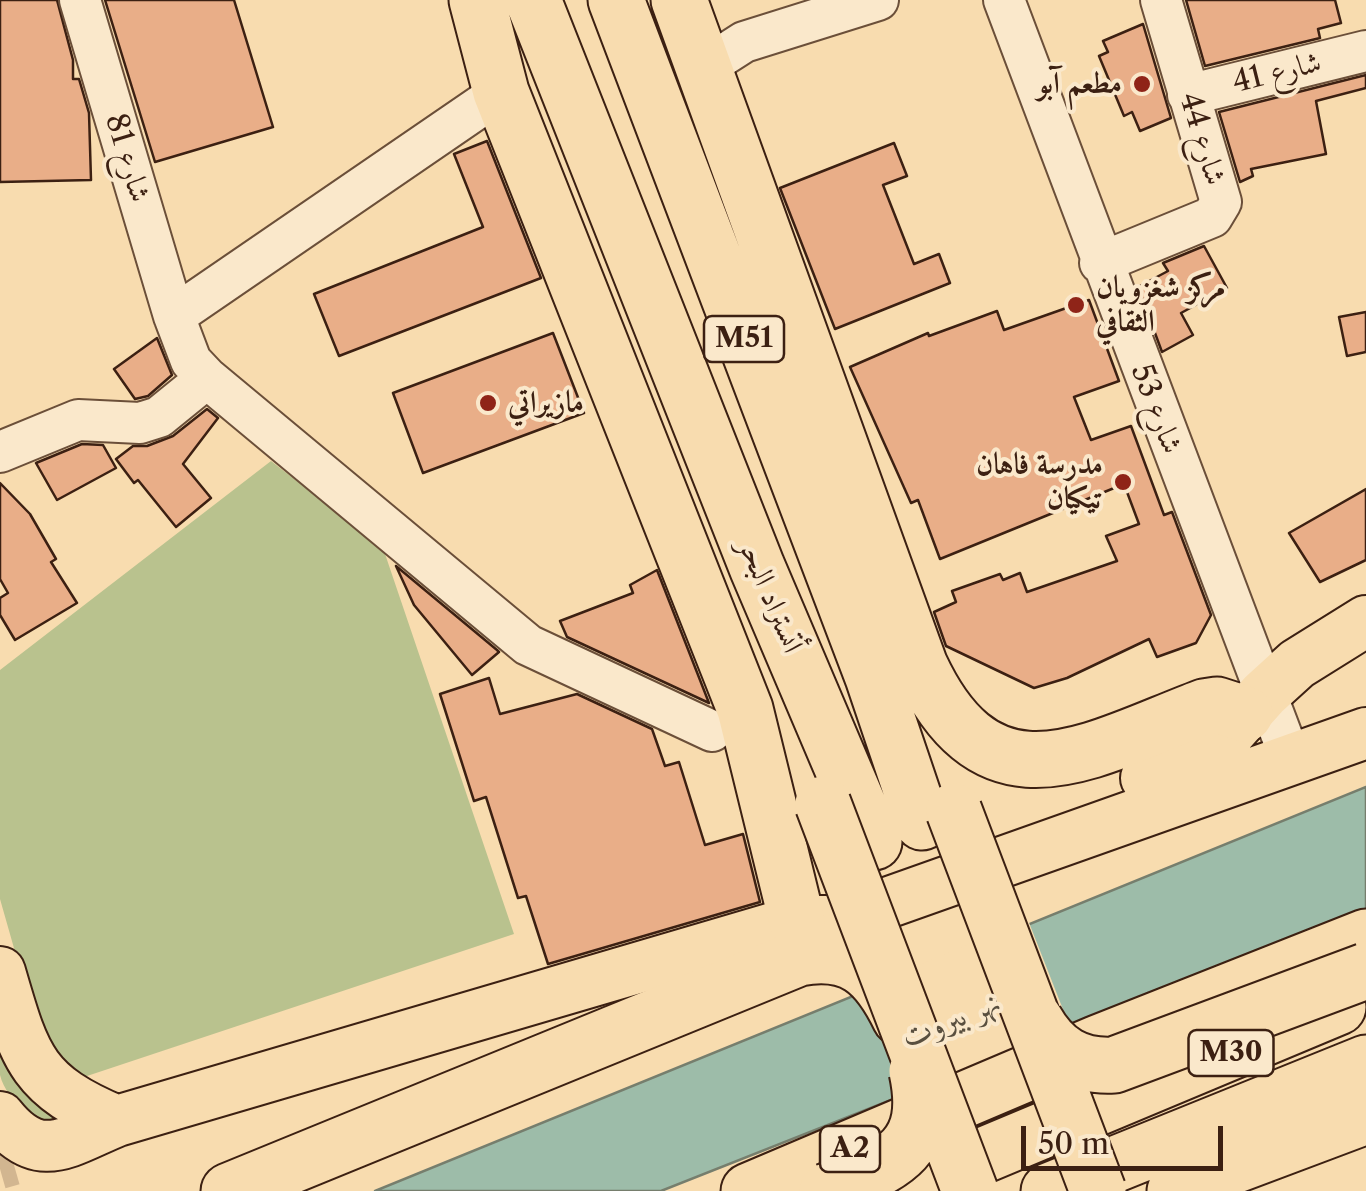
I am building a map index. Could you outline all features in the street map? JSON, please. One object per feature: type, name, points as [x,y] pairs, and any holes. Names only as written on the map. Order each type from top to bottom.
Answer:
[{"type":"highway","points":[[477,0],[502,92],[745,709],[800,921]]},
{"type":"highway","name":"أتستراد البحر","points":[[533,0],[757,567],[917,825],[1072,1191]]},
{"type":"highway","name":"M51","points":[[616,0],[873,678],[920,736],[917,825]]},
{"type":"highway","points":[[692,33],[920,666],[955,722],[986,748],[1026,761],[1048,761],[1075,756],[1204,706],[1254,704]]},
{"type":"highway","points":[[610,194],[594,233],[823,804],[910,1038],[921,1091],[920,1118],[909,1146],[880,1168],[827,1191]]},
{"type":"highway","points":[[917,825],[1044,1037],[1065,1056],[1085,1064],[1114,1065],[1366,971]]},
{"type":"highway","name":"أتستراد البحر","points":[[917,825],[984,1181]]},
{"type":"highway","points":[[984,1181],[951,1106],[1366,937]]},
{"type":"highway","points":[[232,1190],[799,958],[821,954],[846,958],[865,968],[888,996],[984,1181]]},
{"type":"highway","name":"M30","points":[[898,1191],[984,1181],[1366,996]]},
{"type":"highway","points":[[1027,1004],[1098,1191]]},
{"type":"highway","name":"M30","points":[[1049,1191],[1366,1063]]},
{"type":"highway","name":"A2","points":[[748,1191],[951,1106]]},
{"type":"highway","points":[[1175,1191],[1188,1182],[1366,1116]]},
{"type":"main road","points":[[800,921],[827,897],[1215,749],[1254,704],[1297,664],[1366,621]]},
{"type":"main road","points":[[0,1117],[22,1138],[27,1156],[117,1122],[800,921],[836,921],[1366,733]]},
{"type":"main road","points":[[0,972],[33,1065],[65,1096],[117,1122]]},
{"type":"street","name":"شارع 81","points":[[80,0],[174,316],[191,360],[207,378],[528,645],[712,731]]},
{"type":"street","points":[[692,33],[740,25],[815,0]]},
{"type":"street","name":"شارع 44","points":[[1100,263],[1212,217],[1221,202],[1162,0]]},
{"type":"street","points":[[692,33],[744,42],[874,1]]},
{"type":"street","name":"شارع 53","points":[[1003,1],[1100,263],[1254,704],[1292,760]]},
{"type":"street","name":"شارع 41","points":[[1188,94],[1366,51]]},
{"type":"street","points":[[174,316],[502,92]]},
{"type":"street","points":[[0,452],[78,420],[140,422],[158,417],[207,378]]},
{"type":"green space","points":[[271,461],[383,548],[514,934],[78,1079],[47,1064],[0,899],[0,670]]},
{"type":"green space","points":[[0,1011],[63,1130],[25,1110],[4,1085],[0,1075]]},
{"type":"water","name":"نهر بيروت","points":[[1366,787],[1366,912],[661,1191],[375,1191]]},
{"type":"pier","points":[[1028,920],[1073,1035],[910,1099],[865,987]]},
{"type":"building","points":[[0,0],[57,0],[73,60],[73,79],[79,79],[89,113],[91,180],[0,182]]},
{"type":"building","points":[[105,0],[234,0],[273,127],[155,162]]},
{"type":"building","points":[[1186,0],[1335,0],[1341,23],[1318,29],[1320,38],[1205,66]]},
{"type":"building","name":"مطعم آبو","points":[[1143,24],[1171,118],[1140,131],[1132,112],[1124,116],[1099,56],[1108,52],[1103,41]]},
{"type":"building","points":[[1366,75],[1366,88],[1316,101],[1326,154],[1251,169],[1253,176],[1240,182],[1219,112]]},
{"type":"building","points":[[487,141],[541,278],[339,356],[314,294],[483,227],[454,154]]},
{"type":"building","points":[[894,143],[907,176],[883,185],[914,264],[939,254],[950,283],[835,329],[780,188]]},
{"type":"building","points":[[1204,246],[1227,288],[1181,313],[1193,335],[1162,352],[1138,287],[1168,271],[1163,263]]},
{"type":"building","points":[[1089,300],[1119,381],[1074,397],[1091,440],[1131,426],[1164,515],[1172,512],[1211,615],[1196,643],[1157,657],[1149,639],[1067,678],[1034,688],[946,646],[934,612],[956,602],[952,591],[1000,574],[1003,580],[1020,573],[1027,592],[1117,561],[1106,536],[1139,524],[1124,484],[940,559],[918,500],[911,503],[850,367],[928,333],[929,336],[997,311],[1004,330]]},
{"type":"building","points":[[1366,312],[1366,352],[1347,356],[1339,317]]},
{"type":"building","name":"مازيراتي","points":[[553,333],[584,413],[423,473],[393,393]]},
{"type":"building","points":[[157,338],[172,375],[148,396],[135,399],[114,369]]},
{"type":"building","points":[[207,409],[218,418],[183,464],[211,498],[176,527],[116,459],[133,446],[147,446],[173,436]]},
{"type":"building","points":[[82,444],[103,445],[116,468],[57,500],[36,463]]},
{"type":"building","points":[[0,483],[30,514],[56,559],[51,562],[77,603],[15,640],[0,615],[0,598],[8,593],[0,579]]},
{"type":"building","points":[[1366,489],[1366,560],[1320,582],[1289,533]]},
{"type":"building","points":[[396,566],[499,652],[472,675],[414,605]]},
{"type":"building","points":[[657,570],[709,703],[567,637],[560,621],[633,593],[630,585]]},
{"type":"building","points":[[489,678],[500,714],[577,694],[652,729],[665,766],[679,762],[705,845],[743,834],[760,902],[548,964],[526,896],[518,898],[486,797],[474,801],[440,694]]},
{"type":"tunnel","points":[[0,1169],[14,1165]]},
{"type":"place","name":"مطعم آبو","points":[[1142,84]]},
{"type":"place","name":"مركز شغزويان الثقافي","points":[[1076,305]]},
{"type":"place","name":"مازيراتي","points":[[488,403]]},
{"type":"place","name":"مدرسة فاهان تيكيان","points":[[1123,482]]}]
